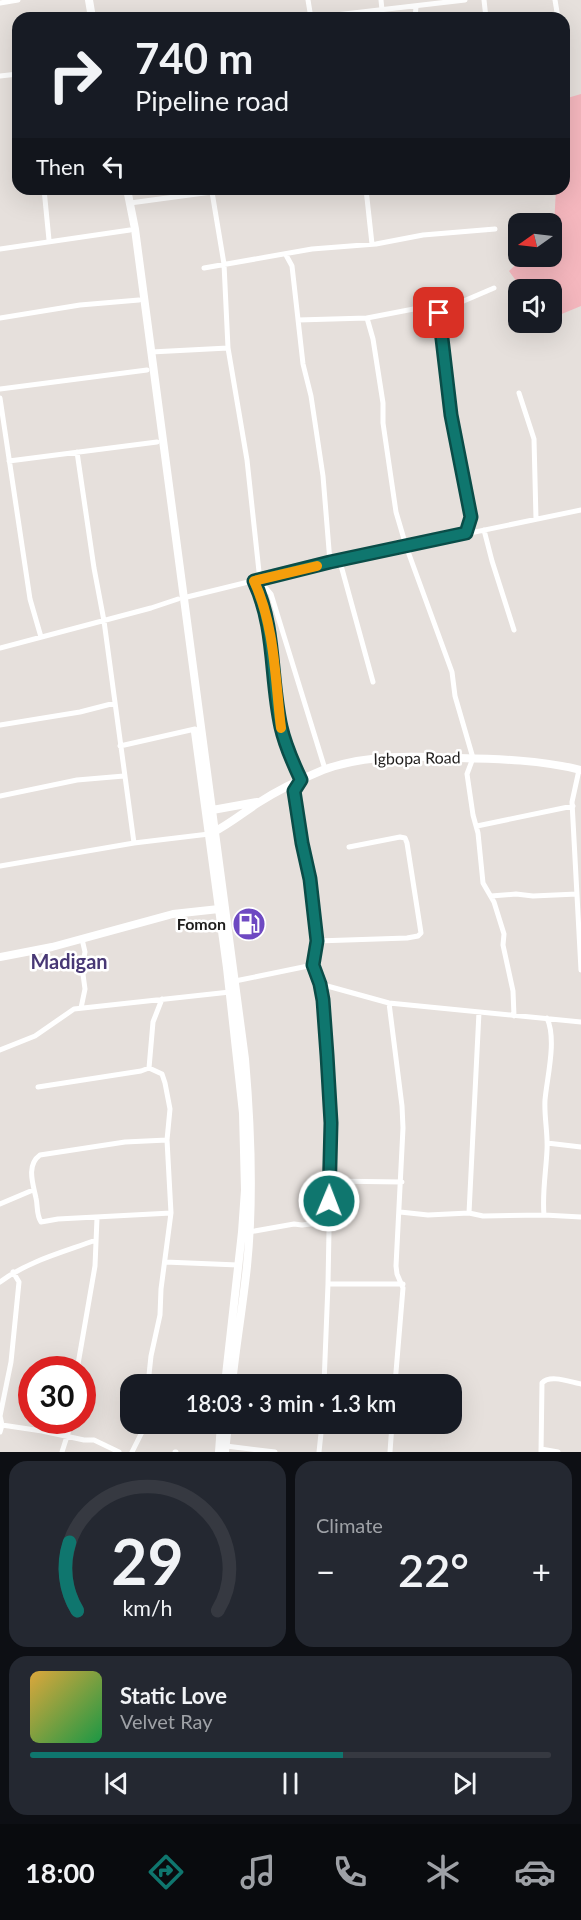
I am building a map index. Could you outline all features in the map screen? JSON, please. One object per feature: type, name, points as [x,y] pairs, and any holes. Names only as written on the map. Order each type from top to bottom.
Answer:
[{"type":"main road","points":[[123,195],[130,230],[157,442],[235,981],[249,1112],[252,1190],[247,1265],[233,1374]]},
{"type":"main road","points":[[128,195],[151,352],[195,729],[209,811]]},
{"type":"main road","name":"Igbopa Road","points":[[260,801],[325,769],[365,759],[421,757],[517,759],[553,763],[580,770]]},
{"type":"main road","points":[[209,811],[260,801]]},
{"type":"main road","points":[[212,832],[260,801]]},
{"type":"main road","points":[[212,832],[241,1092],[245,1182],[242,1232],[226,1374]]},
{"type":"main road","points":[[0,957],[45,949],[173,914],[219,909]]},
{"type":"main road","points":[[219,1452],[220,1434]]},
{"type":"main road","points":[[226,1449],[227,1434]]},
{"type":"street","points":[[0,3],[18,0]]},
{"type":"street","points":[[381,0],[382,10]]},
{"type":"street","points":[[368,12],[465,0]]},
{"type":"street","points":[[416,7],[416,12]]},
{"type":"street","points":[[45,195],[50,240]]},
{"type":"street","points":[[130,203],[190,195]]},
{"type":"street","points":[[212,195],[224,264],[228,348],[247,460],[257,581],[268,621],[281,728],[301,780],[294,791],[310,879],[317,941],[313,965],[323,1000],[331,1123],[324,1374]]},
{"type":"street","points":[[367,195],[372,244]]},
{"type":"street","points":[[204,268],[312,249],[495,229]]},
{"type":"street","points":[[0,249],[130,230]]},
{"type":"street","points":[[286,255],[292,266],[303,364],[320,449],[330,562]]},
{"type":"street","points":[[298,320],[367,318],[424,307],[440,308],[452,306],[495,288]]},
{"type":"street","points":[[0,318],[80,305],[139,300]]},
{"type":"street","points":[[440,308],[451,415],[471,517],[466,533]]},
{"type":"street","points":[[367,318],[373,339],[383,403],[383,423],[396,512],[452,672],[455,696],[473,758],[467,774],[477,826],[483,883],[491,896],[504,934],[503,945],[513,992],[514,1016]]},
{"type":"street","points":[[151,352],[228,348]]},
{"type":"street","points":[[0,389],[147,370]]},
{"type":"street","points":[[519,393],[534,440],[536,519]]},
{"type":"street","points":[[0,398],[30,599],[41,637]]},
{"type":"street","points":[[9,461],[157,442]]},
{"type":"street","points":[[77,452],[104,621],[134,843]]},
{"type":"street","points":[[0,648],[104,621],[180,598],[330,562],[581,510]]},
{"type":"street","points":[[484,530],[514,630]]},
{"type":"street","points":[[330,562],[340,564],[342,569],[373,682]]},
{"type":"street","points":[[257,581],[271,594],[325,769]]},
{"type":"street","points":[[0,724],[80,712],[115,703]]},
{"type":"street","points":[[120,746],[195,729]]},
{"type":"street","points":[[580,770],[573,806],[581,970]]},
{"type":"street","points":[[0,796],[77,780],[124,776]]},
{"type":"street","points":[[477,826],[573,806]]},
{"type":"street","points":[[0,866],[212,832]]},
{"type":"street","points":[[317,941],[407,938],[418,936],[421,933],[405,838],[349,847]]},
{"type":"street","points":[[491,896],[577,894]]},
{"type":"street","points":[[81,1008],[85,989],[82,967],[85,952],[82,939]]},
{"type":"street","points":[[235,981],[313,965]]},
{"type":"street","points":[[320,984],[389,1003],[581,1022]]},
{"type":"street","points":[[0,1050],[35,1036],[67,1013],[81,1008],[98,1008],[230,992]]},
{"type":"street","points":[[149,1068],[153,1022],[162,999]]},
{"type":"street","points":[[389,1003],[402,1106],[402,1182],[396,1266],[397,1275],[403,1284],[396,1374]]},
{"type":"street","points":[[469,1213],[479,1012]]},
{"type":"street","points":[[544,1215],[543,1191],[547,1143],[544,1110],[550,1072],[550,1029],[547,1018]]},
{"type":"street","points":[[38,1087],[149,1068],[159,1072],[164,1078],[170,1110],[167,1140],[171,1213],[160,1315],[149,1374]]},
{"type":"street","points":[[167,1140],[125,1142],[40,1155],[36,1158],[31,1173],[38,1219],[41,1222],[58,1219],[171,1213]]},
{"type":"street","points":[[547,1143],[581,1147]]},
{"type":"street","points":[[329,1181],[402,1182]]},
{"type":"street","points":[[0,1204],[33,1190]]},
{"type":"street","points":[[400,1212],[428,1215],[469,1213],[483,1216],[544,1215],[581,1218]]},
{"type":"street","points":[[79,1356],[93,1277],[97,1218]]},
{"type":"street","points":[[249,1232],[294,1224],[328,1222]]},
{"type":"street","points":[[0,1282],[13,1272],[47,1257],[96,1240]]},
{"type":"street","points":[[165,1262],[238,1265]]},
{"type":"street","points":[[13,1272],[19,1282],[11,1362],[0,1416],[1,1428],[98,1441],[119,1452]]},
{"type":"street","points":[[328,1284],[403,1284]]},
{"type":"street","points":[[558,1452],[541,1450],[542,1383],[551,1379],[581,1384]]},
{"type":"street","points":[[132,1452],[141,1434]]},
{"type":"street","points":[[320,1452],[321,1434]]},
{"type":"street","points":[[390,1452],[391,1434]]},
{"type":"street","points":[[62,1452],[66,1436]]},
{"type":"street","points":[[226,1449],[276,1452]]},
{"type":"shaded area","points":[[581,94],[581,306],[562,314],[562,279],[515,279],[509,271],[513,267],[562,267],[562,213],[555,213],[556,195],[570,195],[570,97]]},
{"type":"slow traffic","points":[[281,728],[268,621],[261,594],[254,581],[317,566]]},
{"type":"place","name":"Fomon","points":[[249,924]]},
{"type":"district","name":"Madigan","points":[[69,962]]},
{"type":"route","points":[[329,1201],[331,1123],[323,1000],[313,965],[317,941],[310,879],[294,791],[301,780],[281,728],[268,621],[261,594],[254,581],[466,533],[471,517],[451,415],[439,313]]}]
